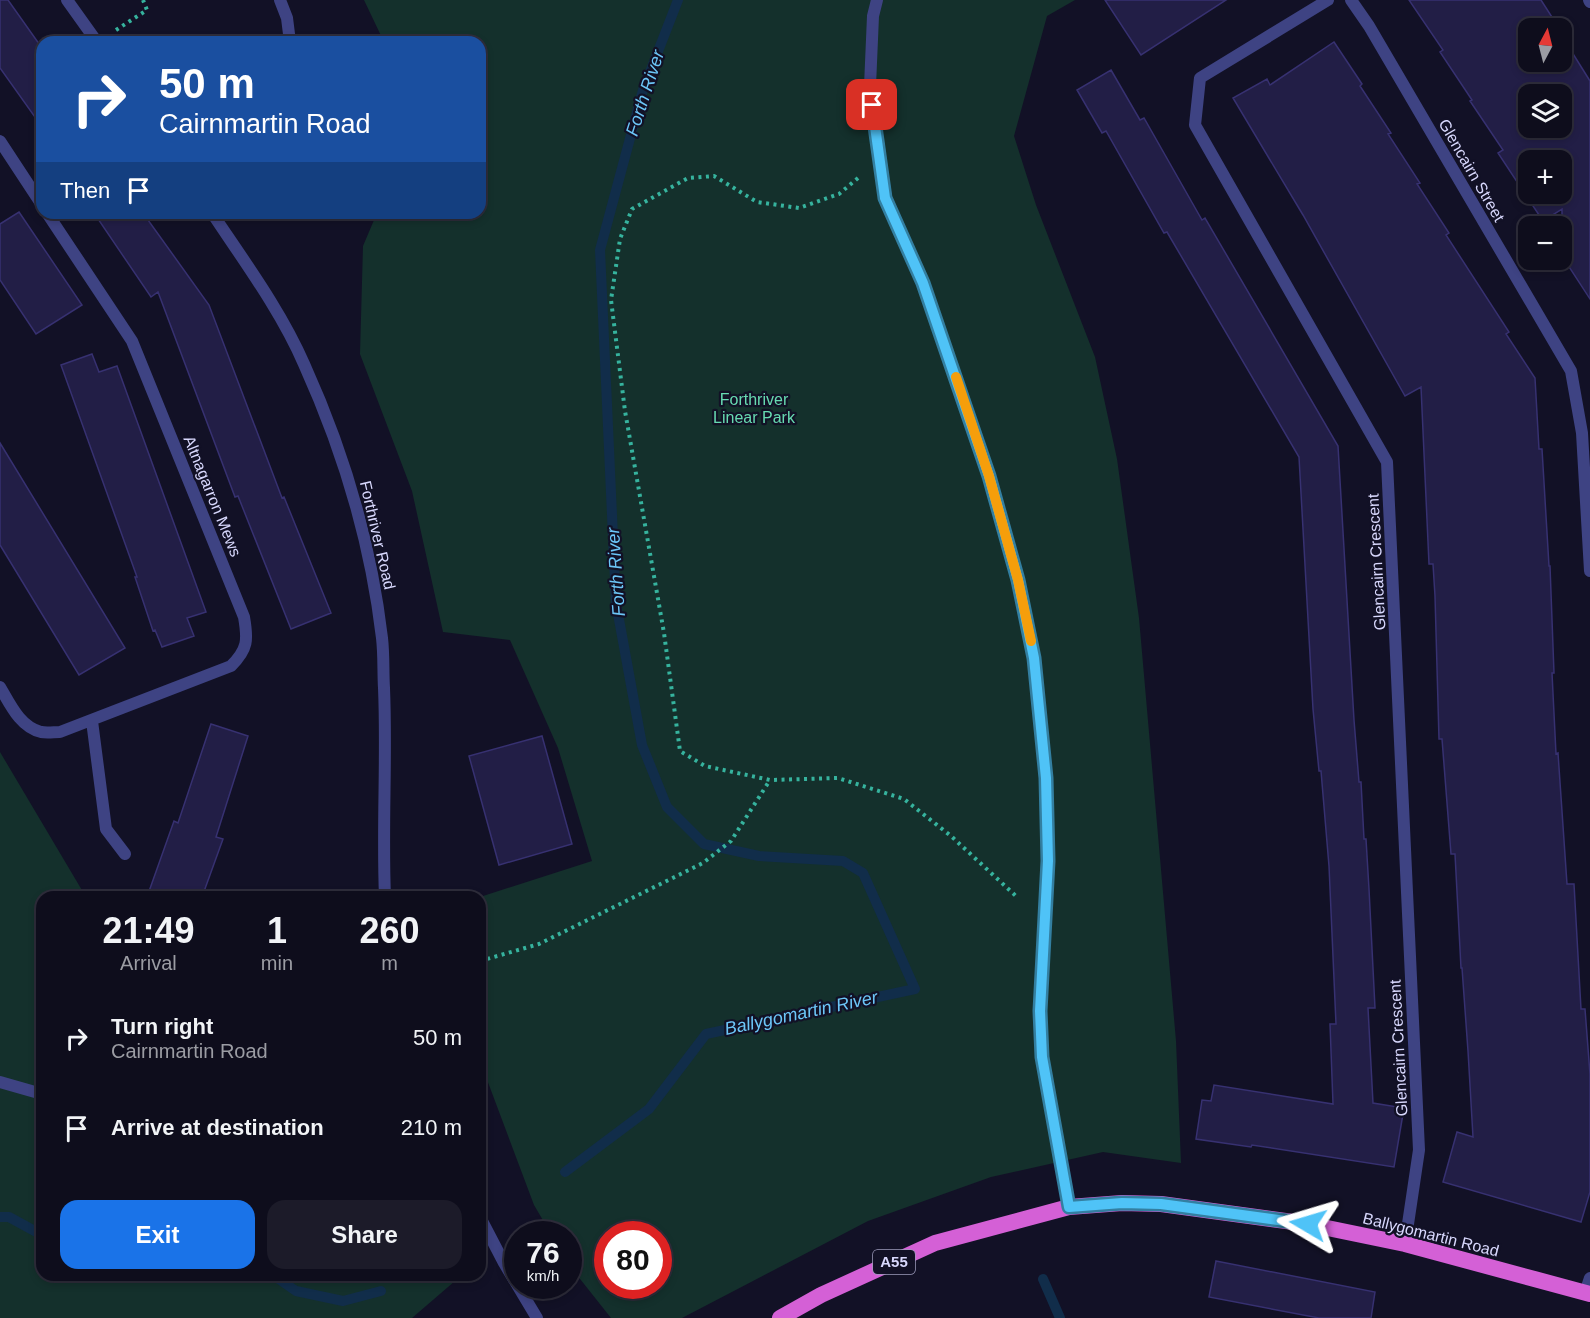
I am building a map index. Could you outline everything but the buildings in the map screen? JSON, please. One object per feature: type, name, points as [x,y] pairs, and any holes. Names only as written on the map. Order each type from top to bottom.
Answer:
[{"type":"highway","name":"Ballygomartin Road","points":[[780,1318],[821,1295],[935,1243],[1069,1207],[1122,1203],[1161,1204],[1308,1224],[1405,1244],[1588,1288]]},
{"type":"street","points":[[67,0],[99,36]]},
{"type":"street","points":[[280,0],[287,18],[289,36]]},
{"type":"street","points":[[877,0],[873,16],[870,86],[885,198],[923,283],[989,476],[1018,580],[1034,658],[1046,778],[1048,861],[1040,1011],[1042,1057],[1069,1207]]},
{"type":"street","name":"Glencairn Crescent","points":[[1328,0],[1200,78],[1195,125],[1388,462],[1419,1150],[1405,1244]]},
{"type":"street","name":"Glencairn Street","points":[[1351,0],[1375,36],[1571,371],[1582,433],[1590,571]]},
{"type":"street","points":[[0,141],[36,196]]},
{"type":"street","name":"Altnagarron Mews","points":[[0,687],[15,713],[27,726],[41,732],[60,732],[231,666],[243,654],[248,636],[244,617],[132,341],[51,219]]},
{"type":"street","name":"Forthriver Road","points":[[216,219],[265,292],[304,363],[346,470],[369,562],[382,639],[386,746],[383,848],[385,891]]},
{"type":"street","points":[[92,721],[106,829],[125,854]]},
{"type":"street","points":[[0,1083],[36,1092]]},
{"type":"street","points":[[486,1228],[537,1318]]},
{"type":"path","points":[[107,36],[147,10],[142,0]]},
{"type":"path","points":[[859,178],[839,194],[800,208],[757,201],[714,176],[688,178],[632,209],[620,239],[611,300],[625,411],[664,633],[680,751],[705,766],[770,780],[838,778],[904,799],[951,836],[1017,897]]},
{"type":"path","points":[[486,959],[539,944],[703,863],[731,841],[770,780]]},
{"type":"green space","name":"Forthriver Linear Park","points":[[364,0],[1075,0],[1047,16],[1014,136],[1036,205],[1095,357],[1117,459],[1139,618],[1176,1041],[1181,1163],[1103,1152],[991,1177],[868,1221],[682,1318],[611,1318],[596,1299],[672,1299],[672,1221],[594,1221],[594,1297],[582,1281],[582,1221],[543,1221],[534,1205],[486,1077],[486,895],[592,861],[558,748],[510,640],[443,632],[412,491],[360,354],[363,246],[374,219],[486,219],[486,36],[381,36]]},
{"type":"green space","points":[[0,752],[82,891],[36,891],[36,1281],[455,1281],[412,1318],[0,1318]]},
{"type":"waterway","name":"Forth River","points":[[565,1172],[649,1109],[706,1034],[915,989],[863,873],[843,861],[759,856],[704,844],[667,807],[642,745],[616,603],[600,250],[643,90],[678,0]]},
{"type":"waterway","name":"Ballygomartin River","points":[[0,1217],[9,1217],[36,1232]]},
{"type":"waterway","name":"Forth River","points":[[1043,1279],[1060,1318]]},
{"type":"waterway","name":"Ballygomartin River","points":[[282,1281],[296,1291],[343,1301],[381,1291]]},
{"type":"slow traffic","points":[[956,377],[989,476],[1018,580],[1031,641]]},
{"type":"route","points":[[872,105],[885,198],[923,283],[989,476],[1018,580],[1034,658],[1046,778],[1048,861],[1040,1011],[1042,1057],[1069,1207],[1122,1203],[1161,1204],[1308,1224]]}]
